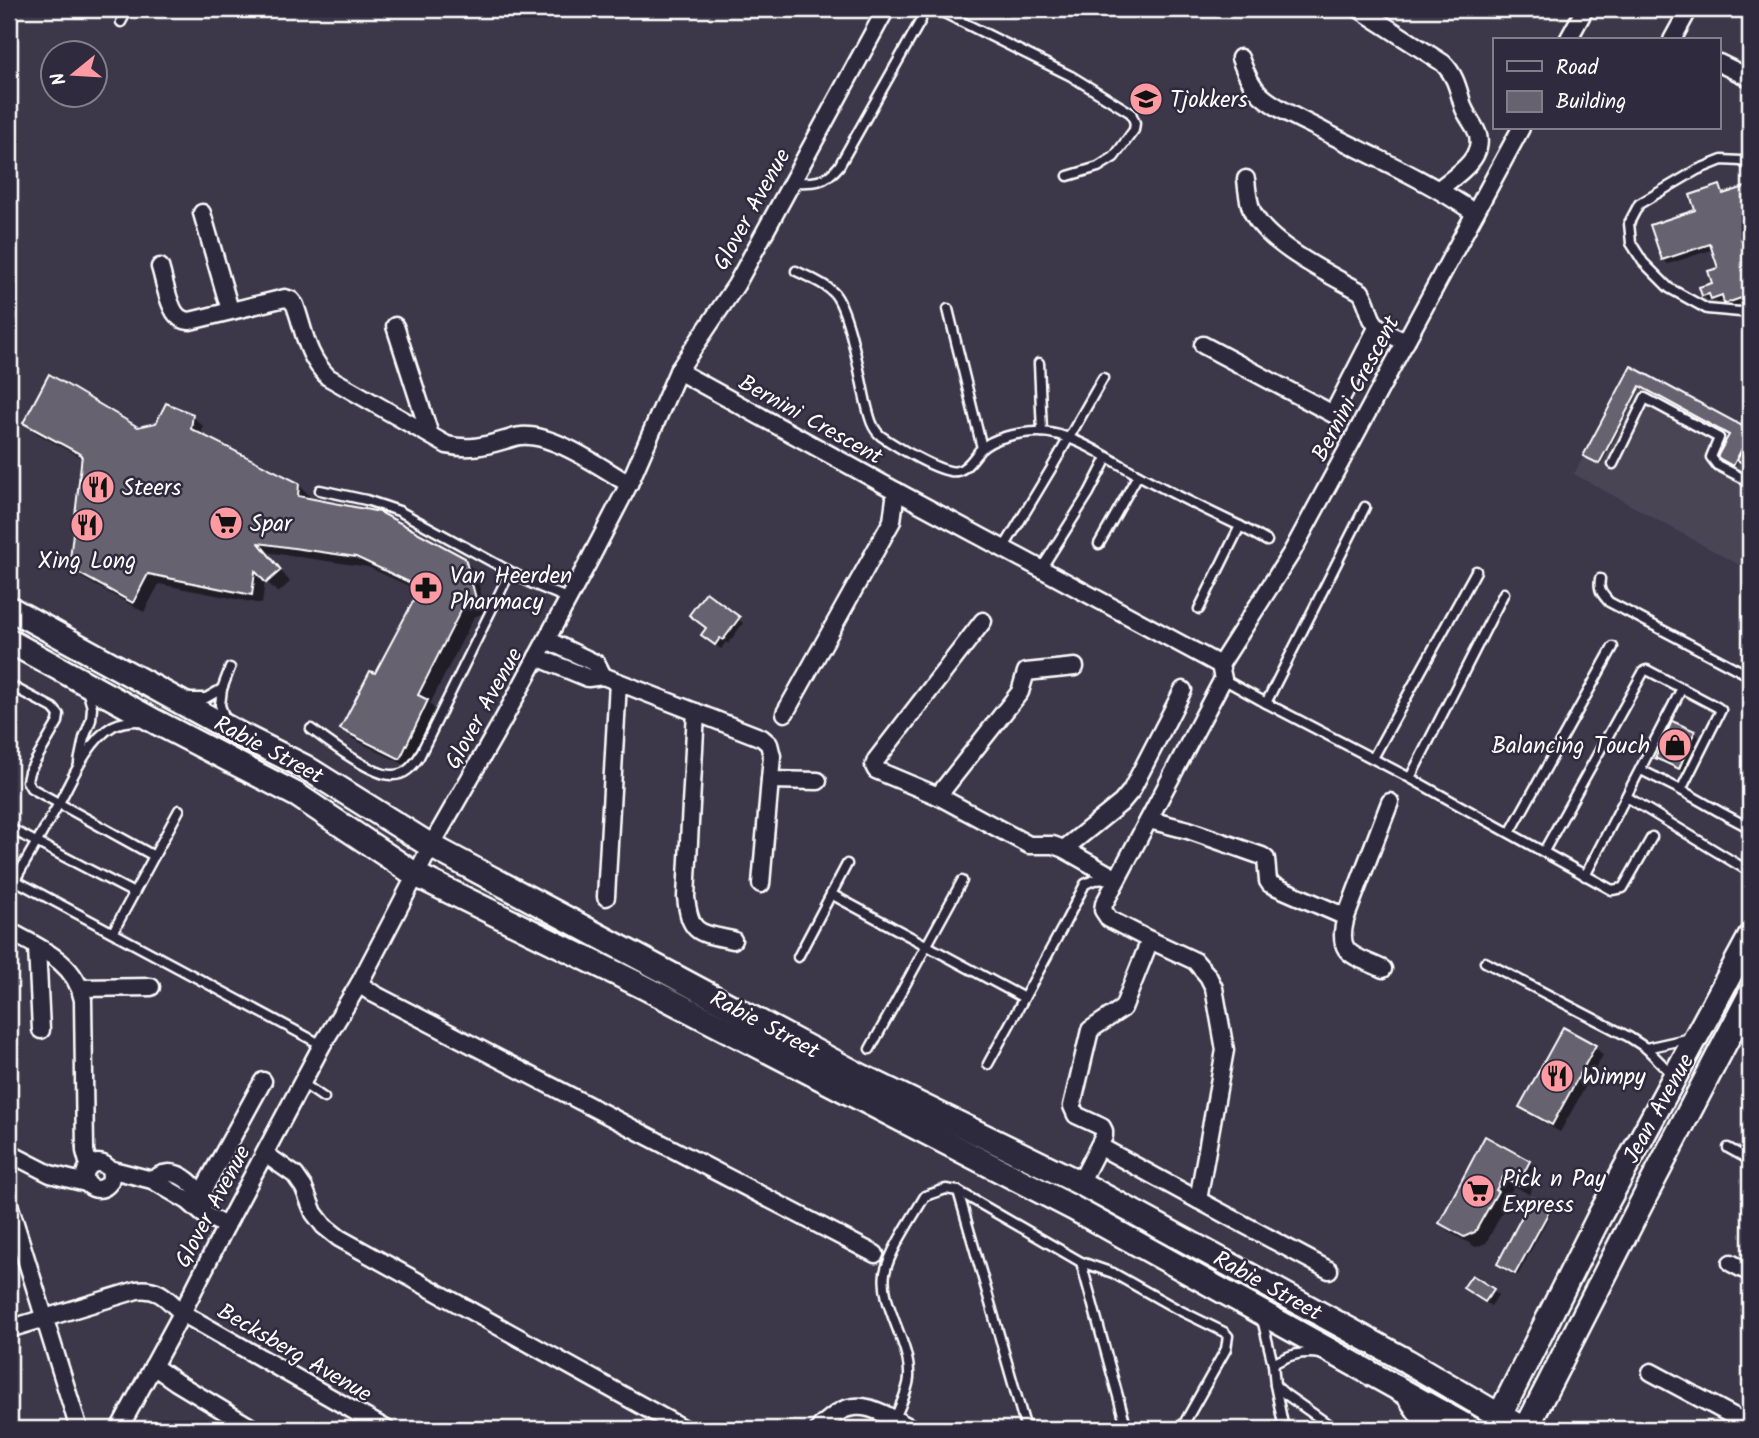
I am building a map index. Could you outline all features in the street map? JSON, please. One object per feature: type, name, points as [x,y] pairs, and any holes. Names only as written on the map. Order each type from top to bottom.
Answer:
[{"type":"main road","name":"Rabie Street","points":[[9,608],[239,734],[305,767],[431,846],[859,1075],[1080,1183],[1407,1361],[1496,1423],[1526,1429]]},
{"type":"main road","name":"Rabie Street","points":[[9,641],[156,722],[297,794],[416,875],[642,986],[1073,1208],[1471,1429]]},
{"type":"main road","name":"Jean Avenue","points":[[1496,1423],[1594,1226],[1750,937]]},
{"type":"main road","name":"Jean Avenue","points":[[1526,1429],[1750,996]]},
{"type":"main road","points":[[1675,1076],[1683,1077],[1690,1072],[1728,1003],[1750,996]]},
{"type":"main road","points":[[1409,1395],[1428,1429]]},
{"type":"street","name":"Glover Avenue","points":[[119,1429],[183,1313],[228,1221],[321,1045],[359,984],[431,846],[569,599],[629,484],[678,371],[736,285],[886,9]]},
{"type":"street","points":[[1359,9],[1443,63],[1457,81],[1466,114],[1478,134],[1479,146],[1471,161],[1439,189]]},
{"type":"street","points":[[1569,38],[1585,9]]},
{"type":"street","points":[[1673,38],[1689,9]]},
{"type":"street","points":[[1240,58],[1245,72],[1263,97],[1319,129],[1439,189],[1475,213]]},
{"type":"street","points":[[1720,63],[1750,78]]},
{"type":"street","name":"Bernini Crescent","points":[[1150,940],[1109,919],[1103,910],[1104,904],[1149,820],[1221,672],[1292,552],[1520,130]]},
{"type":"street","points":[[1246,179],[1253,213],[1269,233],[1294,254],[1361,292],[1377,328],[1406,342]]},
{"type":"street","points":[[202,213],[230,310]]},
{"type":"street","points":[[160,267],[173,311],[180,318],[190,321],[285,298],[291,300],[311,355],[328,377],[447,444],[459,448],[476,448],[522,436],[555,441],[629,484]]},
{"type":"street","points":[[395,326],[430,436]]},
{"type":"street","points":[[1203,345],[1333,414],[1377,328]]},
{"type":"street","name":"Bernini Crescent","points":[[678,371],[1041,569],[1221,672]]},
{"type":"street","points":[[785,713],[892,521],[896,491]]},
{"type":"street","points":[[983,621],[876,760],[876,770],[939,796],[1029,845],[1053,845],[1064,849],[1117,879]]},
{"type":"street","points":[[547,640],[597,664],[610,679],[606,897]]},
{"type":"street","points":[[537,657],[588,678],[610,679],[762,738],[769,744],[772,756],[761,884]]},
{"type":"street","points":[[939,796],[1020,692],[1026,672],[1075,667]]},
{"type":"street","points":[[1064,849],[1121,803],[1131,791],[1183,690]]},
{"type":"street","points":[[696,712],[686,897],[688,915],[694,927],[702,934],[733,940]]},
{"type":"street","points":[[770,780],[818,781]]},
{"type":"street","points":[[1383,969],[1347,952],[1343,945],[1343,929],[1390,802]]},
{"type":"street","points":[[1149,820],[1188,830],[1262,856],[1266,859],[1270,884],[1346,918]]},
{"type":"street","points":[[9,931],[54,956],[68,968],[81,988],[85,1151],[90,1187],[102,1188],[110,1181],[109,1169]]},
{"type":"street","points":[[1080,1183],[1104,1136],[1102,1127],[1076,1115],[1072,1106],[1090,1030],[1123,1008],[1150,940],[1195,961],[1214,988],[1225,1050],[1198,1200]]},
{"type":"street","points":[[37,947],[41,1030]]},
{"type":"street","points":[[359,984],[875,1254]]},
{"type":"street","points":[[81,988],[151,987]]},
{"type":"street","points":[[201,1194],[263,1081]]},
{"type":"street","points":[[1099,1146],[1329,1270]]},
{"type":"street","points":[[9,1153],[50,1174],[88,1174]]},
{"type":"street","points":[[265,1154],[295,1175],[304,1188],[314,1213],[324,1227],[339,1238],[684,1429]]},
{"type":"street","points":[[88,1174],[97,1163],[102,1163],[109,1169],[152,1180],[188,1201],[203,1214],[228,1221]]},
{"type":"street","points":[[152,1180],[164,1173],[172,1173],[192,1182],[208,1205],[228,1221]]},
{"type":"street","points":[[9,1204],[79,1429]]},
{"type":"street","points":[[1731,1262],[1750,1273]]},
{"type":"street","name":"Becksberg Avenue","points":[[9,1329],[152,1289],[162,1294],[183,1313],[386,1429]]},
{"type":"street","points":[[153,1366],[254,1429]]},
{"type":"street","points":[[1651,1372],[1750,1425]]},
{"type":"street","points":[[819,1429],[840,1411],[856,1406],[871,1408],[913,1429]]},
{"type":"lane","points":[[121,22],[128,9]]},
{"type":"lane","points":[[792,181],[823,180],[839,166],[921,20],[920,9]]},
{"type":"lane","points":[[936,9],[1070,76],[1131,113],[1135,123],[1134,130],[1114,157],[1098,167],[1068,176]]},
{"type":"lane","points":[[1750,166],[1741,161],[1722,160],[1697,170],[1639,204],[1629,223],[1631,243],[1643,262],[1669,288],[1707,309],[1740,313],[1750,310]]},
{"type":"lane","points":[[796,271],[827,287],[840,300],[873,426],[879,434],[923,460],[948,472],[958,471],[969,464],[982,448],[1005,436],[1042,432],[1069,438],[1267,541]]},
{"type":"lane","points":[[948,309],[982,448]]},
{"type":"lane","points":[[1039,363],[1042,432]]},
{"type":"lane","points":[[1003,549],[1103,378]]},
{"type":"lane","points":[[1613,464],[1645,398],[1719,438],[1711,457],[1717,465],[1750,482]]},
{"type":"lane","points":[[1041,569],[1089,493],[1107,458]]},
{"type":"lane","points":[[1099,544],[1138,475]]},
{"type":"lane","points":[[320,490],[366,500],[399,511],[533,584],[569,599]]},
{"type":"lane","points":[[1266,703],[1365,507]]},
{"type":"lane","points":[[1199,609],[1240,526]]},
{"type":"lane","points":[[1373,758],[1476,571]]},
{"type":"lane","points":[[311,729],[343,752],[382,774],[393,775],[411,768],[419,757],[510,572]]},
{"type":"lane","points":[[1600,579],[1601,593],[1609,602],[1750,677]]},
{"type":"lane","points":[[1410,778],[1504,593]]},
{"type":"lane","points":[[1510,833],[1613,647]]},
{"type":"lane","points":[[230,668],[222,689],[220,705],[223,717],[239,734]]},
{"type":"lane","points":[[1544,851],[1644,671],[1647,670],[1721,710],[1681,790]]},
{"type":"lane","points":[[1221,672],[1266,703],[1373,758],[1612,890],[1623,888],[1652,837]]},
{"type":"lane","points":[[140,679],[195,699],[206,698],[222,689]]},
{"type":"lane","points":[[79,765],[92,707],[82,682]]},
{"type":"lane","points":[[9,685],[53,708],[59,715],[58,722],[29,772],[27,781],[31,788],[154,856]]},
{"type":"lane","points":[[1585,876],[1682,688]]},
{"type":"lane","points":[[156,722],[130,721],[113,726],[100,737],[79,765],[36,843],[12,878],[321,1045]]},
{"type":"lane","points":[[1641,770],[1750,828]]},
{"type":"lane","points":[[1627,797],[1750,872]]},
{"type":"lane","points":[[113,932],[179,810]]},
{"type":"lane","points":[[9,828],[134,893]]},
{"type":"lane","points":[[798,957],[847,864]]},
{"type":"lane","points":[[988,1063],[1085,884],[1094,880],[1117,879]]},
{"type":"lane","points":[[870,1049],[962,881]]},
{"type":"lane","points":[[831,894],[1024,998]]},
{"type":"lane","points":[[1485,962],[1629,1037],[1646,1048],[1675,1076]]},
{"type":"lane","points":[[1646,1048],[1697,1037]]},
{"type":"lane","points":[[302,1083],[324,1098]]},
{"type":"lane","points":[[1728,1148],[1750,1160]]},
{"type":"lane","points":[[895,1420],[909,1380],[906,1352],[885,1287],[885,1272],[925,1196],[946,1189],[958,1191],[1082,1262],[1113,1273],[1228,1336],[1226,1349],[1181,1429]]},
{"type":"lane","points":[[958,1191],[1026,1429]]},
{"type":"lane","points":[[1082,1262],[1127,1429]]},
{"type":"lane","points":[[1260,1312],[1273,1364],[1284,1429]]},
{"type":"lane","points":[[1273,1364],[1306,1352],[1339,1357]]},
{"type":"lane","points":[[1275,1385],[1335,1429]]},
{"type":"shaded area","points":[[1631,366],[1750,428],[1750,571],[1574,474]]},
{"type":"building","points":[[1720,185],[1723,194],[1748,186],[1750,192],[1750,234],[1741,238],[1750,266],[1750,295],[1724,304],[1722,295],[1711,299],[1709,294],[1702,296],[1699,287],[1712,283],[1708,271],[1718,268],[1710,244],[1662,260],[1650,225],[1695,210],[1690,195]]},
{"type":"building","points":[[1631,366],[1750,430],[1733,466],[1717,457],[1729,435],[1640,386],[1599,464],[1583,456]]},
{"type":"building","points":[[49,374],[138,427],[156,423],[166,403],[193,414],[191,429],[299,483],[298,496],[380,512],[465,558],[477,602],[463,606],[418,695],[428,700],[400,759],[340,729],[370,671],[375,673],[415,598],[411,583],[356,557],[259,543],[281,570],[266,583],[255,571],[252,595],[148,574],[133,603],[69,568],[82,455],[23,423]]},
{"type":"building","points":[[1750,438],[1750,467],[1737,460]]},
{"type":"building","points":[[706,592],[740,617],[723,640],[720,638],[715,645],[701,635],[706,628],[689,615]]},
{"type":"building","name":"Balancing Touch","points":[[1672,721],[1695,731],[1679,769],[1655,758]]},
{"type":"building","name":"Wimpy","points":[[1563,1027],[1596,1045],[1552,1125],[1519,1107]]},
{"type":"building","points":[[1485,1136],[1530,1161],[1518,1185],[1503,1177],[1475,1232],[1464,1237],[1439,1223]]},
{"type":"building","points":[[1532,1197],[1551,1208],[1515,1274],[1497,1264]]},
{"type":"building","points":[[1472,1275],[1494,1289],[1485,1302],[1463,1288]]},
{"type":"place","name":"Tjokkers","points":[[1146,99]]},
{"type":"place","name":"Steers","points":[[98,487]]},
{"type":"place","name":"Spar","points":[[226,523]]},
{"type":"place","name":"Xing Long","points":[[87,525]]},
{"type":"place","name":"Van Heerden Pharmacy","points":[[426,588]]},
{"type":"place","name":"Balancing Touch","points":[[1675,745]]},
{"type":"place","name":"Wimpy","points":[[1557,1076]]},
{"type":"place","name":"Pick n Pay Express","points":[[1478,1191]]}]
